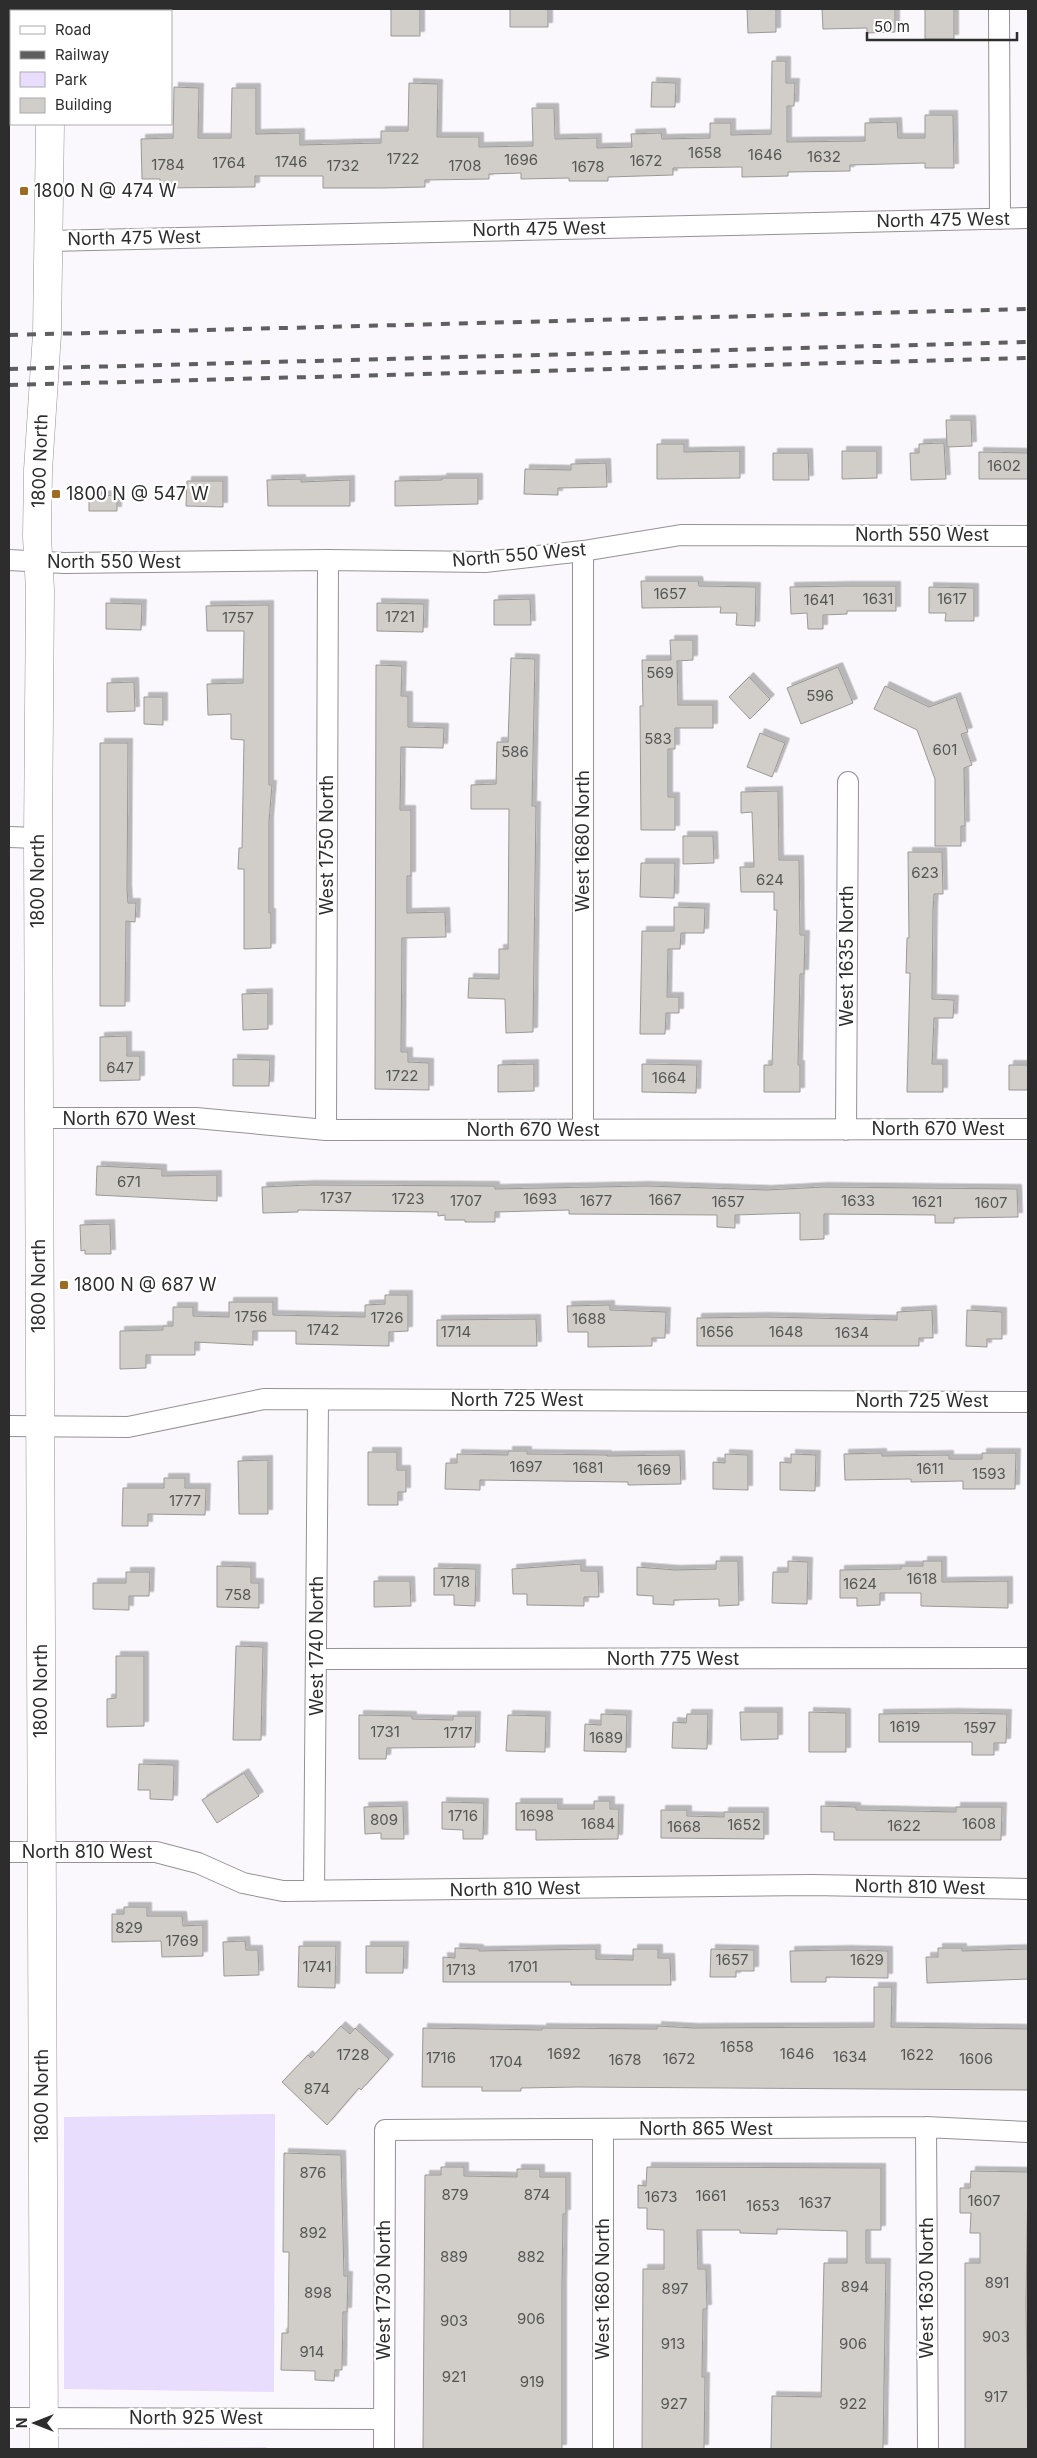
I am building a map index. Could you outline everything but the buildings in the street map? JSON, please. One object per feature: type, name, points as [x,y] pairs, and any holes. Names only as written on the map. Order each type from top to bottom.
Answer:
[{"type":"main road","name":"1800 North","points":[[44,2449],[38,838],[40,590],[38,562],[38,470],[46,334],[50,125]]},
{"type":"street","points":[[999,9],[1000,219]]},
{"type":"street","name":"North 475 West","points":[[49,241],[1028,218]]},
{"type":"street","name":"North 550 West","points":[[9,560],[38,562],[328,560],[485,562],[583,551],[681,535],[1028,536]]},
{"type":"street","name":"West 1680 North","points":[[583,551],[583,1130]]},
{"type":"street","name":"West 1750 North","points":[[326,1130],[328,560]]},
{"type":"street","name":"West 1635 North","points":[[846,1130],[848,782]]},
{"type":"street","points":[[9,837],[38,838]]},
{"type":"street","name":"North 670 West","points":[[39,1118],[196,1118],[326,1130],[1028,1129]]},
{"type":"street","name":"North 725 West","points":[[9,1426],[128,1428],[264,1399],[1028,1402]]},
{"type":"street","name":"West 1740 North","points":[[314,1891],[318,1400]]},
{"type":"street","name":"North 775 West","points":[[317,1659],[1028,1658]]},
{"type":"street","name":"North 810 West","points":[[9,1852],[156,1852],[198,1863],[243,1884],[283,1891],[812,1885],[1028,1889]]},
{"type":"street","name":"North 865 West","points":[[385,2130],[926,2127],[1028,2132]]},
{"type":"street","name":"West 1630 North","points":[[926,2127],[928,2449]]},
{"type":"street","name":"West 1680 North","points":[[603,2129],[604,2449]]},
{"type":"street","name":"West 1730 North","points":[[384,2449],[385,2130]]},
{"type":"street","name":"North 925 West","points":[[9,2418],[384,2419]]},
{"type":"green space","points":[[275,2114],[274,2392],[64,2389],[64,2117]]},
{"type":"green space","points":[[267,2447],[267,2449],[94,2449],[95,2448]]},
{"type":"railway","points":[[9,335],[1028,309]]},
{"type":"railway","points":[[9,369],[1028,342]]},
{"type":"railway","points":[[9,385],[1028,358]]},
{"type":"place","name":"1800 N @ 474 W","points":[[24,191]]},
{"type":"place","name":"1800 N @ 547 W","points":[[56,494]]},
{"type":"place","name":"1800 N @ 687 W","points":[[64,1285]]}]
